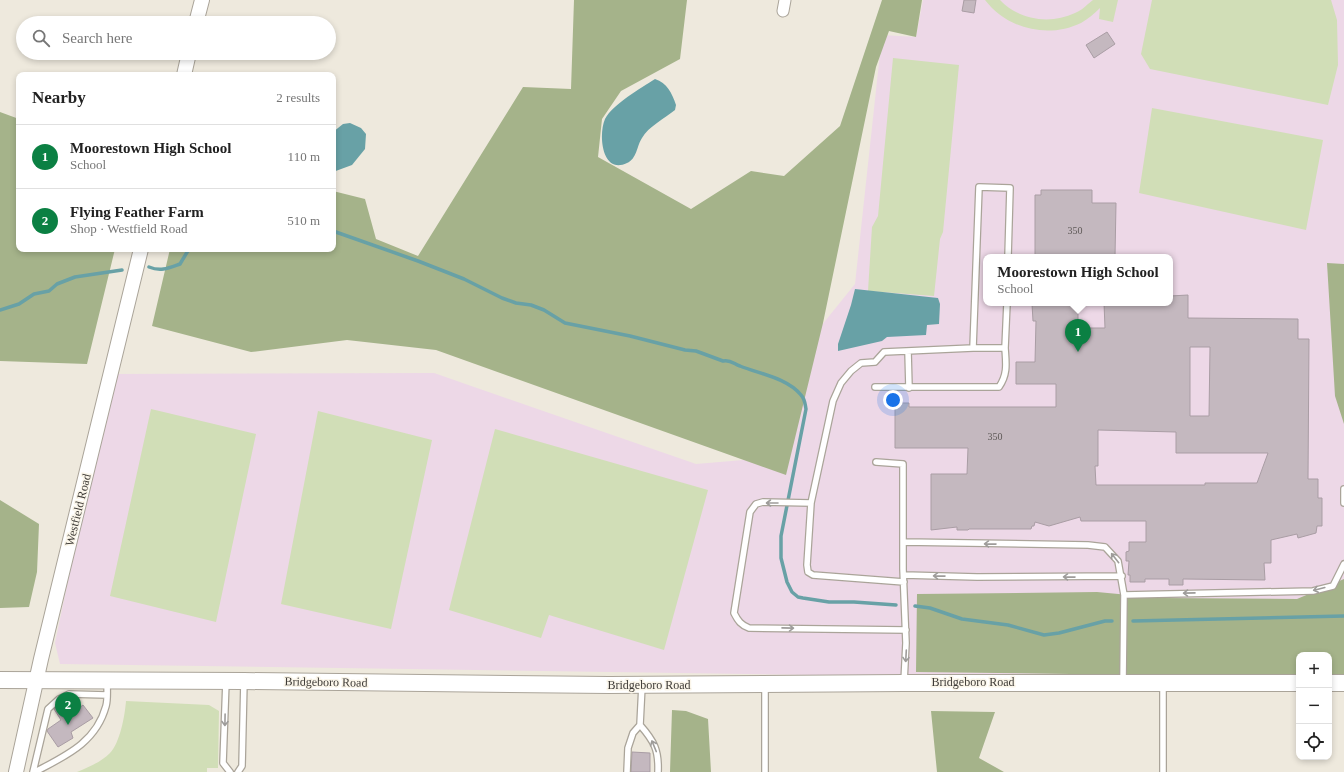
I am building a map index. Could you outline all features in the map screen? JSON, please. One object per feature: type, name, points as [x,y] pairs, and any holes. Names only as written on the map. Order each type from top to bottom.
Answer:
[{"type":"main road","name":"Bridgeboro Road","points":[[0,680],[37,680],[107,688],[226,681],[642,685],[904,682],[1296,683]]},
{"type":"main road","points":[[1332,683],[1344,683]]},
{"type":"street","points":[[198,16],[202,0]]},
{"type":"street","points":[[185,72],[187,60]]},
{"type":"street","name":"Westfield Road","points":[[16,772],[140,252]]},
{"type":"lane","points":[[973,348],[979,187],[1010,188],[1008,254]]},
{"type":"lane","points":[[875,387],[999,387],[1004,380],[1006,372],[1007,306]]},
{"type":"lane","points":[[904,582],[814,575],[808,572],[807,565],[811,503],[833,401],[842,383],[851,371],[861,363],[875,362],[884,352],[1006,348]]},
{"type":"lane","points":[[908,351],[909,388]]},
{"type":"lane","points":[[876,462],[903,464],[906,630],[904,682]]},
{"type":"lane","points":[[1344,489],[1344,503]]},
{"type":"lane","points":[[811,503],[763,502],[756,504],[750,512],[734,613],[738,621],[742,625],[749,628],[906,630]]},
{"type":"lane","points":[[904,542],[1088,545],[1105,547],[1118,561],[1122,576],[1124,595],[1123,682]]},
{"type":"lane","points":[[1124,595],[1313,591],[1333,586],[1344,564]]},
{"type":"lane","points":[[904,575],[978,577],[1122,576]]},
{"type":"lane","points":[[226,681],[224,763],[230,772]]},
{"type":"lane","points":[[238,772],[242,766],[244,681]]},
{"type":"lane","points":[[1162,772],[1163,682]]},
{"type":"lane","points":[[765,684],[765,772]]},
{"type":"lane","points":[[627,772],[628,748],[633,733],[640,725],[642,685]]},
{"type":"lane","points":[[107,688],[106,705],[100,722],[93,733],[74,751],[34,772],[48,709],[59,699],[69,694],[107,688]]},
{"type":"lane","points":[[640,725],[654,743],[658,760],[658,772]]},
{"type":"shaded area","points":[[923,0],[1344,0],[1344,683],[1332,661],[1332,652],[1296,652],[1296,682],[60,664],[55,643],[111,374],[434,373],[696,464],[790,456],[817,331],[855,284],[882,35],[916,37]]},
{"type":"green space","points":[[574,0],[687,0],[680,59],[621,91],[602,119],[598,157],[691,209],[751,171],[784,176],[840,126],[882,0],[922,0],[916,37],[889,31],[876,67],[823,323],[786,475],[436,350],[347,340],[251,352],[152,326],[169,252],[336,252],[336,192],[365,199],[376,239],[418,256],[523,87],[571,89]]},
{"type":"green space","points":[[985,0],[1000,0],[1008,7],[1025,16],[1055,19],[1075,13],[1093,0],[1118,0],[1113,22],[1099,19],[1100,8],[1081,23],[1068,28],[1042,30],[1016,24],[994,10]]},
{"type":"green space","points":[[1152,0],[1331,0],[1337,20],[1338,65],[1328,105],[1150,69],[1141,54]]},
{"type":"green space","points":[[893,58],[959,65],[943,232],[940,239],[934,296],[868,291],[872,227],[878,216]]},
{"type":"green space","points":[[1152,108],[1323,140],[1306,230],[1139,193]]},
{"type":"green space","points":[[0,112],[16,118],[16,252],[114,252],[87,364],[0,361]]},
{"type":"green space","points":[[1327,263],[1344,264],[1344,424],[1335,396]]},
{"type":"green space","points":[[151,409],[256,434],[216,622],[110,596]]},
{"type":"green space","points":[[318,411],[432,440],[391,629],[281,604]]},
{"type":"green space","points":[[495,429],[708,490],[664,650],[549,615],[541,638],[449,610]]},
{"type":"green space","points":[[0,500],[39,524],[37,572],[29,607],[0,608]]},
{"type":"green space","points":[[1344,579],[1344,677],[1332,677],[1332,652],[1296,652],[1296,677],[916,672],[917,594],[1097,592],[1161,598],[1297,599]]},
{"type":"green space","points":[[126,701],[209,705],[219,711],[218,768],[207,768],[207,772],[77,772],[99,762],[114,748],[121,728]]},
{"type":"green space","points":[[672,710],[686,711],[708,719],[711,772],[670,772]]},
{"type":"green space","points":[[931,711],[995,712],[979,758],[1004,772],[937,772]]},
{"type":"water","points":[[655,79],[663,83],[673,96],[676,105],[675,110],[652,126],[640,141],[635,155],[630,161],[619,165],[612,163],[607,159],[602,143],[605,119],[621,102]]},
{"type":"water","points":[[350,123],[361,128],[366,134],[365,149],[352,165],[336,171],[336,130],[343,124]]},
{"type":"water","points":[[855,289],[938,298],[940,304],[939,324],[927,325],[926,335],[887,337],[882,341],[838,351],[838,344]]},
{"type":"building","points":[[964,0],[976,0],[974,13],[962,11]]},
{"type":"building","points":[[1107,32],[1115,44],[1094,58],[1086,45]]},
{"type":"building","points":[[1041,190],[1092,190],[1092,203],[1116,203],[1115,254],[1035,254],[1035,195],[1041,195]]},
{"type":"building","points":[[1188,295],[1188,318],[1298,319],[1298,339],[1309,339],[1308,479],[1318,479],[1318,498],[1322,498],[1322,526],[1317,526],[1316,533],[1298,538],[1297,534],[1271,540],[1271,563],[1264,563],[1265,580],[1183,579],[1183,585],[1169,585],[1169,579],[1145,579],[1145,582],[1130,582],[1130,575],[1128,575],[1129,561],[1126,561],[1126,552],[1129,551],[1129,542],[1146,542],[1146,521],[1081,521],[1080,517],[1049,526],[1035,522],[1031,529],[957,530],[957,527],[931,530],[931,474],[967,474],[968,448],[895,448],[895,403],[909,403],[909,407],[1056,407],[1056,384],[1016,384],[1016,362],[1035,362],[1036,321],[1033,321],[1032,306],[1078,306],[1078,328],[1105,328],[1104,306],[1173,306],[1173,296]],"holes":[[[1190,347],[1210,347],[1209,416],[1190,416]],[[1098,430],[1176,432],[1176,453],[1268,453],[1257,483],[1205,483],[1205,485],[1096,485],[1095,466],[1098,466]]]},
{"type":"building","points":[[72,698],[79,708],[83,705],[93,718],[71,732],[73,738],[58,747],[47,731],[61,720],[54,709]]},
{"type":"building","points":[[632,752],[650,753],[650,772],[631,772]]},
{"type":"waterway","points":[[336,232],[464,279],[502,298],[516,303],[531,305],[544,310],[565,323],[630,336],[685,350],[696,351],[723,361],[730,361],[788,384],[802,397],[805,402],[806,409],[781,536],[781,558],[787,582],[792,592],[798,597],[829,602],[896,605]]},
{"type":"waterway","points":[[149,267],[161,269],[180,264],[187,252]]},
{"type":"waterway","points":[[0,310],[19,304],[34,294],[49,291],[57,284],[75,277],[122,270]]},
{"type":"waterway","points":[[915,606],[930,608],[962,619],[1008,625],[1044,635],[1059,633],[1105,621],[1112,621]]},
{"type":"waterway","points":[[1133,621],[1344,616]]},
{"type":"place","name":"Moorestown High School","points":[[1078,352]]},
{"type":"place","name":"Flying Feather Farm","points":[[68,725]]}]
